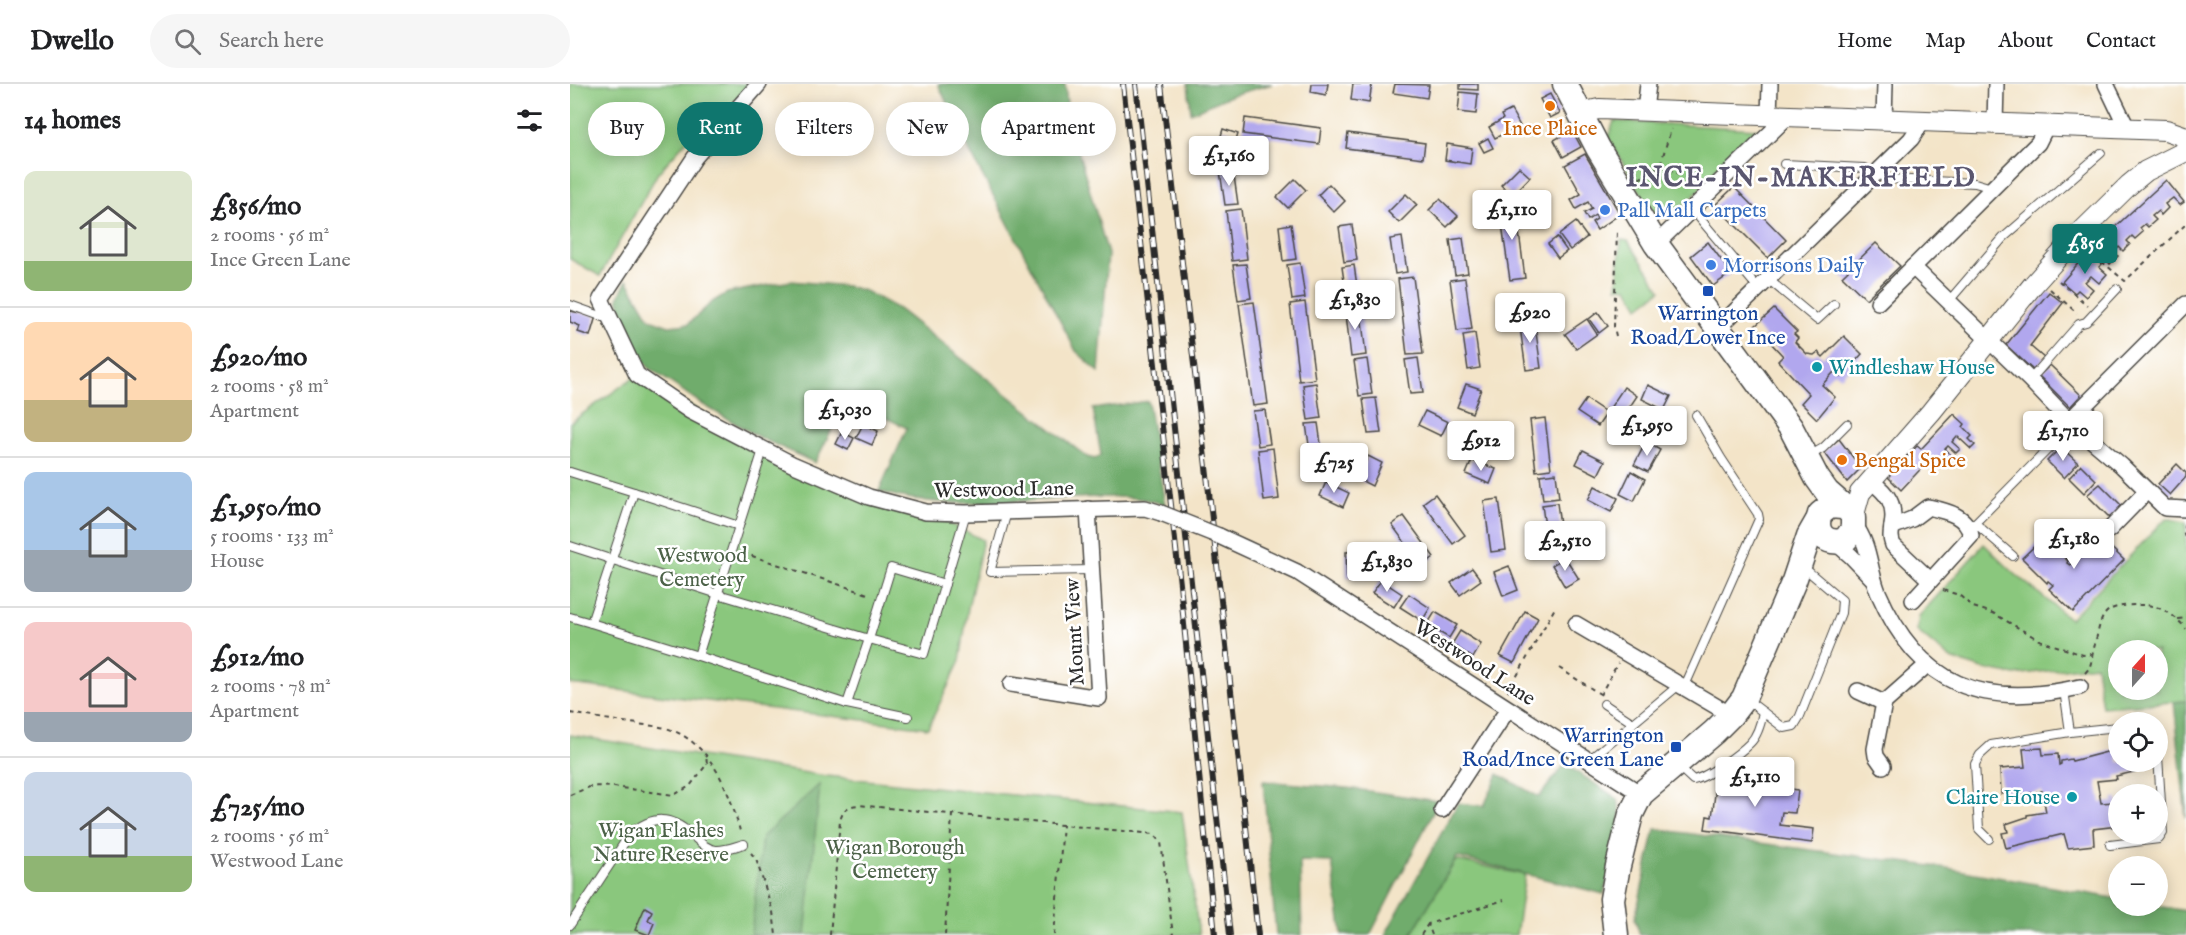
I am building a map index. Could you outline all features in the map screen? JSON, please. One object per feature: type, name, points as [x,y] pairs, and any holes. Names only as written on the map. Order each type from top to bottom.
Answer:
[{"type":"main road","points":[[1565,84],[1598,148],[1656,244],[1791,428],[1825,489],[1850,516],[1850,535],[1815,554],[1799,571]]},
{"type":"main road","points":[[1807,460],[1818,527],[1823,537],[1834,542]]},
{"type":"main road","points":[[1616,935],[1612,899],[1631,814],[1641,794],[1738,706],[1799,571],[1809,536],[1820,514],[1830,506],[1850,516]]},
{"type":"street","name":"Westwood Lane","points":[[759,84],[694,158],[601,300],[637,375],[690,411],[763,450],[869,497],[926,512],[1145,508],[1219,536],[1297,572],[1641,794]]},
{"type":"street","points":[[1645,111],[1648,84]]},
{"type":"street","points":[[1770,84],[1779,116]]},
{"type":"street","points":[[1884,120],[1886,84]]},
{"type":"street","points":[[1995,84],[1995,124]]},
{"type":"street","points":[[2106,84],[2128,130]]},
{"type":"street","points":[[1580,113],[1599,109],[2166,130],[2186,137]]},
{"type":"street","points":[[1656,244],[1714,188],[1779,116]]},
{"type":"street","points":[[1718,328],[1911,139],[1920,121]]},
{"type":"street","points":[[1878,302],[2038,143],[2046,127]]},
{"type":"street","points":[[2080,687],[2013,696],[1991,694],[1965,686],[1927,664],[1901,636],[1887,612],[1874,580],[1864,537],[1850,516],[1858,497],[1931,412],[2032,285],[2075,238],[2166,149],[2168,144],[2166,138],[2157,131]]},
{"type":"street","points":[[2146,171],[2186,151]]},
{"type":"street","points":[[1912,267],[2069,420],[2165,508],[2186,509]]},
{"type":"street","points":[[2069,420],[2186,304]]},
{"type":"street","points":[[1871,481],[1886,494],[1894,509],[1890,537],[1893,545],[1933,577]]},
{"type":"street","points":[[2109,530],[2147,491]]},
{"type":"street","points":[[1892,527],[1912,519],[1928,507],[1952,512],[1972,525],[1971,536],[1913,600]]},
{"type":"street","name":"Mount View","points":[[1011,684],[1099,698],[1088,509]]},
{"type":"street","points":[[1834,542],[1874,580]]},
{"type":"street","points":[[1576,624],[1682,687],[1738,706]]},
{"type":"street","points":[[1883,766],[1876,756],[1875,749],[1884,703],[1927,664]]},
{"type":"street","points":[[1858,691],[1884,703]]},
{"type":"street","points":[[1442,810],[1505,707]]},
{"type":"lane","points":[[1948,302],[2003,238],[2101,153]]},
{"type":"lane","points":[[1784,164],[1864,168],[1889,179],[1975,183],[1993,189]]},
{"type":"lane","points":[[1692,209],[1763,283],[1817,320],[1834,304]]},
{"type":"lane","points":[[2030,380],[2079,324],[2084,323],[2095,313],[2117,289]]},
{"type":"lane","points":[[570,305],[611,320]]},
{"type":"lane","points":[[1589,760],[1691,678],[1759,519],[1696,415]]},
{"type":"lane","points":[[2013,555],[1972,525],[2065,432],[2069,420]]},
{"type":"lane","points":[[1807,460],[1847,424]]},
{"type":"lane","points":[[698,656],[763,450]]},
{"type":"lane","points":[[570,472],[739,526]]},
{"type":"lane","points":[[591,623],[634,492]]},
{"type":"lane","points":[[1006,512],[990,572],[1092,570]]},
{"type":"lane","points":[[570,546],[718,594],[924,654],[966,513]]},
{"type":"lane","points":[[847,704],[891,568],[945,584]]},
{"type":"lane","points":[[1738,706],[1763,712],[1784,728],[1794,726],[1800,716],[1841,613],[1842,600],[1799,571]]},
{"type":"lane","points":[[570,617],[847,704],[908,717]]},
{"type":"lane","points":[[2064,690],[2070,732]]},
{"type":"lane","points":[[1604,704],[1634,723]]},
{"type":"lane","points":[[1676,764],[1694,780],[1703,778],[1751,742],[1760,729],[1763,712]]},
{"type":"lane","points":[[1989,839],[1979,829],[1975,764],[1980,755],[1991,745],[2108,728]]},
{"type":"lane","points":[[2110,845],[2159,839],[2163,833],[2159,772]]},
{"type":"lane","points":[[570,926],[630,834],[643,824],[658,819],[676,822],[704,845],[717,850],[744,844]]},
{"type":"path","points":[[1633,185],[1660,166],[1676,113]]},
{"type":"path","points":[[1660,166],[1714,188]]},
{"type":"path","points":[[2088,250],[2125,281],[2186,224]]},
{"type":"path","points":[[1616,336],[1614,327],[1617,230]]},
{"type":"path","points":[[2060,281],[2095,313]]},
{"type":"path","points":[[2051,291],[2084,323]]},
{"type":"path","points":[[2186,521],[2183,531],[2186,541]]},
{"type":"path","points":[[732,550],[880,597]]},
{"type":"path","points":[[1933,577],[1945,592],[1959,596],[1973,606],[1993,614],[2039,640],[2083,655],[2092,654]]},
{"type":"path","points":[[2080,687],[2081,678],[2092,663],[2092,654],[2101,619],[2110,608],[2145,605],[2160,609],[2178,619],[2186,629]]},
{"type":"path","points":[[1505,707],[1556,606]]},
{"type":"path","points":[[2178,619],[2186,618]]},
{"type":"path","points":[[1604,704],[1598,697],[1624,653]]},
{"type":"path","points":[[1559,668],[1600,694]]},
{"type":"path","points":[[570,713],[672,729],[694,742],[706,754],[717,771],[736,817],[744,844],[756,859],[773,912],[776,935]]},
{"type":"path","points":[[570,795],[592,786],[674,795],[690,786],[707,764],[706,754]]},
{"type":"path","points":[[830,935],[840,821],[843,811],[849,806],[858,805],[1149,833],[1158,837],[1161,842],[1173,935]]},
{"type":"path","points":[[945,935],[952,814]]},
{"type":"path","points":[[1054,935],[1064,825]]},
{"type":"path","points":[[1421,935],[1428,924],[1504,900]]},
{"type":"path","points":[[1428,924],[1432,935]]},
{"type":"green space","points":[[570,84],[754,84],[738,102],[677,102],[677,151],[658,173],[600,276],[570,259]]},
{"type":"green space","points":[[938,84],[1065,84],[1067,102],[981,102],[981,156],[1080,156],[1108,254],[1099,372],[1076,351],[970,152],[969,102],[946,102]]},
{"type":"green space","points":[[1188,84],[1272,84],[1232,95],[1191,113]]},
{"type":"green space","points":[[1614,121],[1757,129],[1704,181],[1700,190],[1669,218],[1652,212],[1608,138]]},
{"type":"green space","points":[[1621,240],[1628,241],[1661,290],[1639,307],[1628,288],[1617,287]]},
{"type":"green space","points":[[627,280],[650,319],[669,326],[688,324],[712,302],[727,293],[791,281],[847,286],[865,291],[898,309],[1087,457],[1095,459],[1101,455],[1093,409],[1148,401],[1165,505],[1143,499],[1108,497],[951,503],[903,497],[879,491],[907,428],[847,399],[815,463],[757,436],[702,404],[648,367],[630,339],[618,298]]},
{"type":"green space","name":"Westwood Cemetery","points":[[637,375],[792,464],[926,512],[983,540],[968,608],[960,661],[928,728],[570,684],[570,423]]},
{"type":"green space","points":[[2166,518],[2186,522],[2186,701],[2102,707],[2096,665],[2015,675],[1983,669],[1951,659],[1917,631],[1919,616],[1984,544],[2014,573],[2070,619]]},
{"type":"green space","points":[[2186,701],[2186,818],[2174,702]]},
{"type":"green space","points":[[570,735],[826,776],[1182,812],[1199,935],[570,935]]},
{"type":"green space","points":[[1565,764],[1618,799],[1622,826],[1604,894],[1457,857],[1411,935],[1385,935],[1458,803],[1484,806],[1498,774],[1539,797]]},
{"type":"green space","points":[[1263,781],[1347,788],[1439,801],[1370,935],[1342,935],[1332,862],[1300,861],[1302,935],[1276,935]]},
{"type":"green space","points":[[820,784],[805,935],[751,935],[762,837]]},
{"type":"green space","points":[[1655,829],[1947,868],[2108,897],[2108,916],[2168,916],[2168,908],[2186,911],[2186,935],[1640,935],[1635,919]]},
{"type":"green space","points":[[1456,860],[1525,875],[1516,935],[1410,935]]},
{"type":"building","points":[[1312,84],[1328,84],[1326,95],[1311,92]]},
{"type":"building","points":[[1353,84],[1372,84],[1369,103],[1351,100]]},
{"type":"building","points":[[1395,84],[1429,85],[1427,98],[1393,93]]},
{"type":"building","points":[[1460,84],[1478,84],[1478,90],[1460,89]]},
{"type":"building","points":[[1460,92],[1478,94],[1476,114],[1458,112]]},
{"type":"building","name":"Ince Plaice","points":[[1550,94],[1560,113],[1550,118],[1540,99]]},
{"type":"building","points":[[1511,110],[1520,126],[1495,138],[1489,127],[1503,119],[1501,115]]},
{"type":"building","points":[[1245,118],[1321,128],[1319,144],[1243,134]]},
{"type":"building","points":[[1223,129],[1238,134],[1231,158],[1216,153]]},
{"type":"building","points":[[1572,130],[1581,147],[1563,157],[1554,140]]},
{"type":"building","points":[[1348,133],[1425,143],[1423,158],[1346,148]]},
{"type":"building","points":[[1488,138],[1493,148],[1484,152],[1479,143]]},
{"type":"building","points":[[1447,144],[1472,148],[1470,164],[1445,160]]},
{"type":"building","points":[[1585,154],[1620,214],[1597,230],[1592,222],[1597,219],[1595,215],[1588,220],[1584,213],[1592,209],[1588,202],[1576,209],[1571,200],[1581,194],[1565,165]]},
{"type":"building","points":[[1519,167],[1530,177],[1512,196],[1501,185]]},
{"type":"building","points":[[1233,169],[1238,204],[1225,205],[1220,171]]},
{"type":"building","points":[[1295,179],[1306,190],[1288,208],[1277,197]]},
{"type":"building","points":[[2166,180],[2184,202],[2180,205],[2173,198],[2165,204],[2168,208],[2161,215],[2158,211],[2152,216],[2156,220],[2148,227],[2145,224],[2140,228],[2143,232],[2135,239],[2132,236],[2127,241],[2130,244],[2123,251],[2119,247],[2114,252],[2118,256],[2110,264],[2107,260],[2104,262],[2090,250]]},
{"type":"building","points":[[1329,184],[1345,201],[1334,212],[1318,195]]},
{"type":"building","points":[[1734,187],[1786,240],[1768,258],[1715,205]]},
{"type":"building","points":[[1406,194],[1417,205],[1399,223],[1388,212]]},
{"type":"building","points":[[1440,199],[1458,216],[1447,227],[1429,210]]},
{"type":"building","points":[[1515,202],[1525,278],[1510,280],[1499,204]]},
{"type":"building","points":[[1241,209],[1247,259],[1232,261],[1226,211]]},
{"type":"building","points":[[1576,222],[1587,237],[1570,250],[1559,235]]},
{"type":"building","points":[[1291,224],[1296,259],[1283,261],[1279,226]]},
{"type":"building","points":[[1352,225],[1357,260],[1344,262],[1339,227]]},
{"type":"building","points":[[1402,237],[1407,272],[1395,274],[1390,239]]},
{"type":"building","points":[[1557,237],[1567,251],[1558,258],[1548,244]]},
{"type":"building","points":[[1463,238],[1468,273],[1455,275],[1450,240]]},
{"type":"building","name":"Morrisons Daily","points":[[1708,242],[1731,273],[1713,286],[1691,256]]},
{"type":"building","points":[[1876,243],[1900,266],[1866,299],[1842,276]]},
{"type":"building","points":[[2088,252],[2102,264],[2099,267],[2107,274],[2099,283],[2091,276],[2085,282],[2093,289],[2086,297],[2078,290],[2075,293],[2062,282]]},
{"type":"building","points":[[1300,263],[1305,298],[1292,300],[1287,265]]},
{"type":"building","points":[[1246,264],[1251,298],[1238,300],[1233,265]]},
{"type":"building","points":[[1354,265],[1359,300],[1347,301],[1342,267]]},
{"type":"building","points":[[1413,277],[1423,354],[1407,355],[1398,279]]},
{"type":"building","points":[[1465,278],[1472,329],[1457,331],[1450,280]]},
{"type":"building","points":[[2049,292],[2063,303],[2030,346],[2044,358],[2033,370],[2006,345]]},
{"type":"building","points":[[1254,302],[1268,404],[1253,406],[1239,304]]},
{"type":"building","points":[[1305,302],[1315,379],[1299,381],[1290,304]]},
{"type":"building","points":[[1360,305],[1366,355],[1351,357],[1345,306]]},
{"type":"building","name":"Windleshaw House","points":[[1774,309],[1797,332],[1794,334],[1798,338],[1795,342],[1807,354],[1814,355],[1818,352],[1823,357],[1844,336],[1862,354],[1841,377],[1834,372],[1822,385],[1835,397],[1817,419],[1801,403],[1809,394],[1778,361],[1783,356],[1755,326]]},
{"type":"building","points":[[570,311],[596,316],[590,336],[578,332],[580,326],[570,322]]},
{"type":"building","points":[[1598,312],[1608,326],[1599,333],[1589,319]]},
{"type":"building","points":[[1534,318],[1541,368],[1526,370],[1519,320]]},
{"type":"building","points":[[1587,319],[1597,334],[1576,349],[1565,334]]},
{"type":"building","points":[[1475,333],[1480,368],[1468,370],[1463,335]]},
{"type":"building","points":[[1418,358],[1423,393],[1410,394],[1405,360]]},
{"type":"building","points":[[1367,359],[1372,394],[1359,396],[1354,361]]},
{"type":"building","points":[[2050,365],[2081,395],[2070,407],[2039,376]]},
{"type":"building","points":[[1316,383],[1321,418],[1308,420],[1303,385]]},
{"type":"building","points":[[1466,384],[1481,389],[1472,413],[1457,407]]},
{"type":"building","points":[[1648,385],[1671,396],[1664,410],[1642,399]]},
{"type":"building","points":[[1624,387],[1637,396],[1623,417],[1610,408]]},
{"type":"building","points":[[1376,398],[1381,433],[1368,434],[1363,399]]},
{"type":"building","points":[[1586,399],[1607,413],[1598,426],[1577,412]]},
{"type":"building","points":[[1265,410],[1270,444],[1258,446],[1253,411]]},
{"type":"building","points":[[1425,411],[1448,422],[1441,436],[1418,425]]},
{"type":"building","points":[[1661,414],[1675,421],[1663,443],[1649,436]]},
{"type":"building","points":[[1954,414],[1965,424],[1963,427],[1972,436],[1969,439],[1975,445],[1971,449],[1957,436],[1952,442],[1960,449],[1956,453],[1948,446],[1945,449],[1952,456],[1945,464],[1938,458],[1935,462],[1931,458],[1901,490],[1888,477],[1917,446],[1921,449]]},
{"type":"building","points":[[1545,418],[1551,469],[1536,471],[1530,420]]},
{"type":"building","points":[[1318,423],[1323,458],[1311,459],[1306,424]]},
{"type":"building","points":[[863,424],[878,431],[872,445],[856,438]]},
{"type":"building","points":[[842,432],[854,438],[848,450],[836,444]]},
{"type":"building","name":"Bengal Spice","points":[[1839,439],[1861,468],[1847,482],[1824,452]]},
{"type":"building","points":[[1646,442],[1660,450],[1648,472],[1634,465]]},
{"type":"building","points":[[2061,447],[2078,463],[2064,478],[2047,461]]},
{"type":"building","points":[[1273,448],[1279,499],[1264,501],[1258,450]]},
{"type":"building","points":[[1583,450],[1605,461],[1598,475],[1576,464]]},
{"type":"building","points":[[1368,456],[1382,463],[1372,486],[1358,479]]},
{"type":"building","points":[[1472,460],[1496,469],[1490,484],[1466,474]]},
{"type":"building","points":[[2177,464],[2186,473],[2186,477],[2170,495],[2158,484]]},
{"type":"building","points":[[2081,465],[2096,480],[2084,493],[2069,478]]},
{"type":"building","points":[[1631,471],[1645,479],[1634,501],[1620,494]]},
{"type":"building","points":[[1556,473],[1559,498],[1543,500],[1540,475]]},
{"type":"building","points":[[1326,482],[1349,493],[1343,507],[1320,496]]},
{"type":"building","points":[[2100,484],[2122,506],[2110,518],[2087,495]]},
{"type":"building","points":[[1595,486],[1618,498],[1611,512],[1588,500]]},
{"type":"building","points":[[1435,494],[1465,535],[1453,544],[1423,503]]},
{"type":"building","points":[[1499,499],[1506,550],[1491,552],[1484,501]]},
{"type":"building","points":[[1557,503],[1564,554],[1549,556],[1542,505]]},
{"type":"building","points":[[1404,516],[1434,557],[1422,566],[1392,525]]},
{"type":"building","points":[[2099,536],[2124,560],[2073,612],[2049,589],[2053,585],[2048,581],[2047,583],[2022,558],[2044,537],[2070,565]]},
{"type":"building","points":[[1362,551],[1363,576],[1347,577],[1346,552]]},
{"type":"building","points":[[1565,557],[1579,579],[1565,587],[1552,565]]},
{"type":"building","points":[[1509,566],[1518,590],[1503,596],[1494,572]]},
{"type":"building","points":[[1472,568],[1481,580],[1460,595],[1451,583]]},
{"type":"building","points":[[1381,580],[1402,594],[1394,607],[1372,593]]},
{"type":"building","points":[[1409,594],[1430,608],[1422,621],[1400,607]]},
{"type":"building","points":[[1525,611],[1538,618],[1514,663],[1500,656]]},
{"type":"building","points":[[1435,612],[1457,625],[1449,638],[1427,625]]},
{"type":"building","points":[[1460,631],[1481,644],[1473,658],[1452,644]]},
{"type":"building","name":"Claire House","points":[[2042,748],[2043,755],[2058,754],[2059,765],[2061,761],[2071,759],[2072,761],[2108,752],[2108,772],[2134,772],[2116,776],[2117,779],[2097,781],[2101,803],[2108,802],[2108,827],[2093,829],[2094,845],[2068,848],[2064,834],[2006,848],[2002,833],[2008,832],[2006,824],[2027,817],[2027,815],[2046,812],[2042,791],[2022,795],[2022,792],[2001,794],[2000,769],[2025,767],[2023,749]]},
{"type":"building","points":[[1718,771],[1783,779],[1782,788],[1798,790],[1795,813],[1782,812],[1780,825],[1814,829],[1812,843],[1705,829],[1707,816],[1712,817]]},
{"type":"building","points":[[645,907],[652,911],[648,920],[654,923],[649,935],[635,930]]},
{"type":"railway","points":[[1123,84],[1180,584],[1215,935]]},
{"type":"railway","points":[[1136,84],[1230,935]]},
{"type":"railway","points":[[1161,84],[1258,935]]},
{"type":"place","name":"Ince Plaice","points":[[1550,106]]},
{"type":"place","name":"Pall Mall Carpets","points":[[1605,210]]},
{"type":"place","name":"Morrisons Daily","points":[[1711,265]]},
{"type":"place","name":"Warrington Road/Lower Ince","points":[[1708,291]]},
{"type":"place","name":"Windleshaw House","points":[[1817,367]]},
{"type":"place","name":"Bengal Spice","points":[[1842,460]]},
{"type":"place","name":"Warrington Road/Ince Green Lane","points":[[1676,747]]},
{"type":"place","name":"Claire House","points":[[2072,797]]},
{"type":"district","name":"INCE-IN-MAKERFIELD","points":[[1801,177]]},
{"type":"park label","name":"Wigan Flashes Nature Reserve","points":[[661,842]]},
{"type":"park label","name":"Wigan Borough Cemetery","points":[[895,859]]}]
